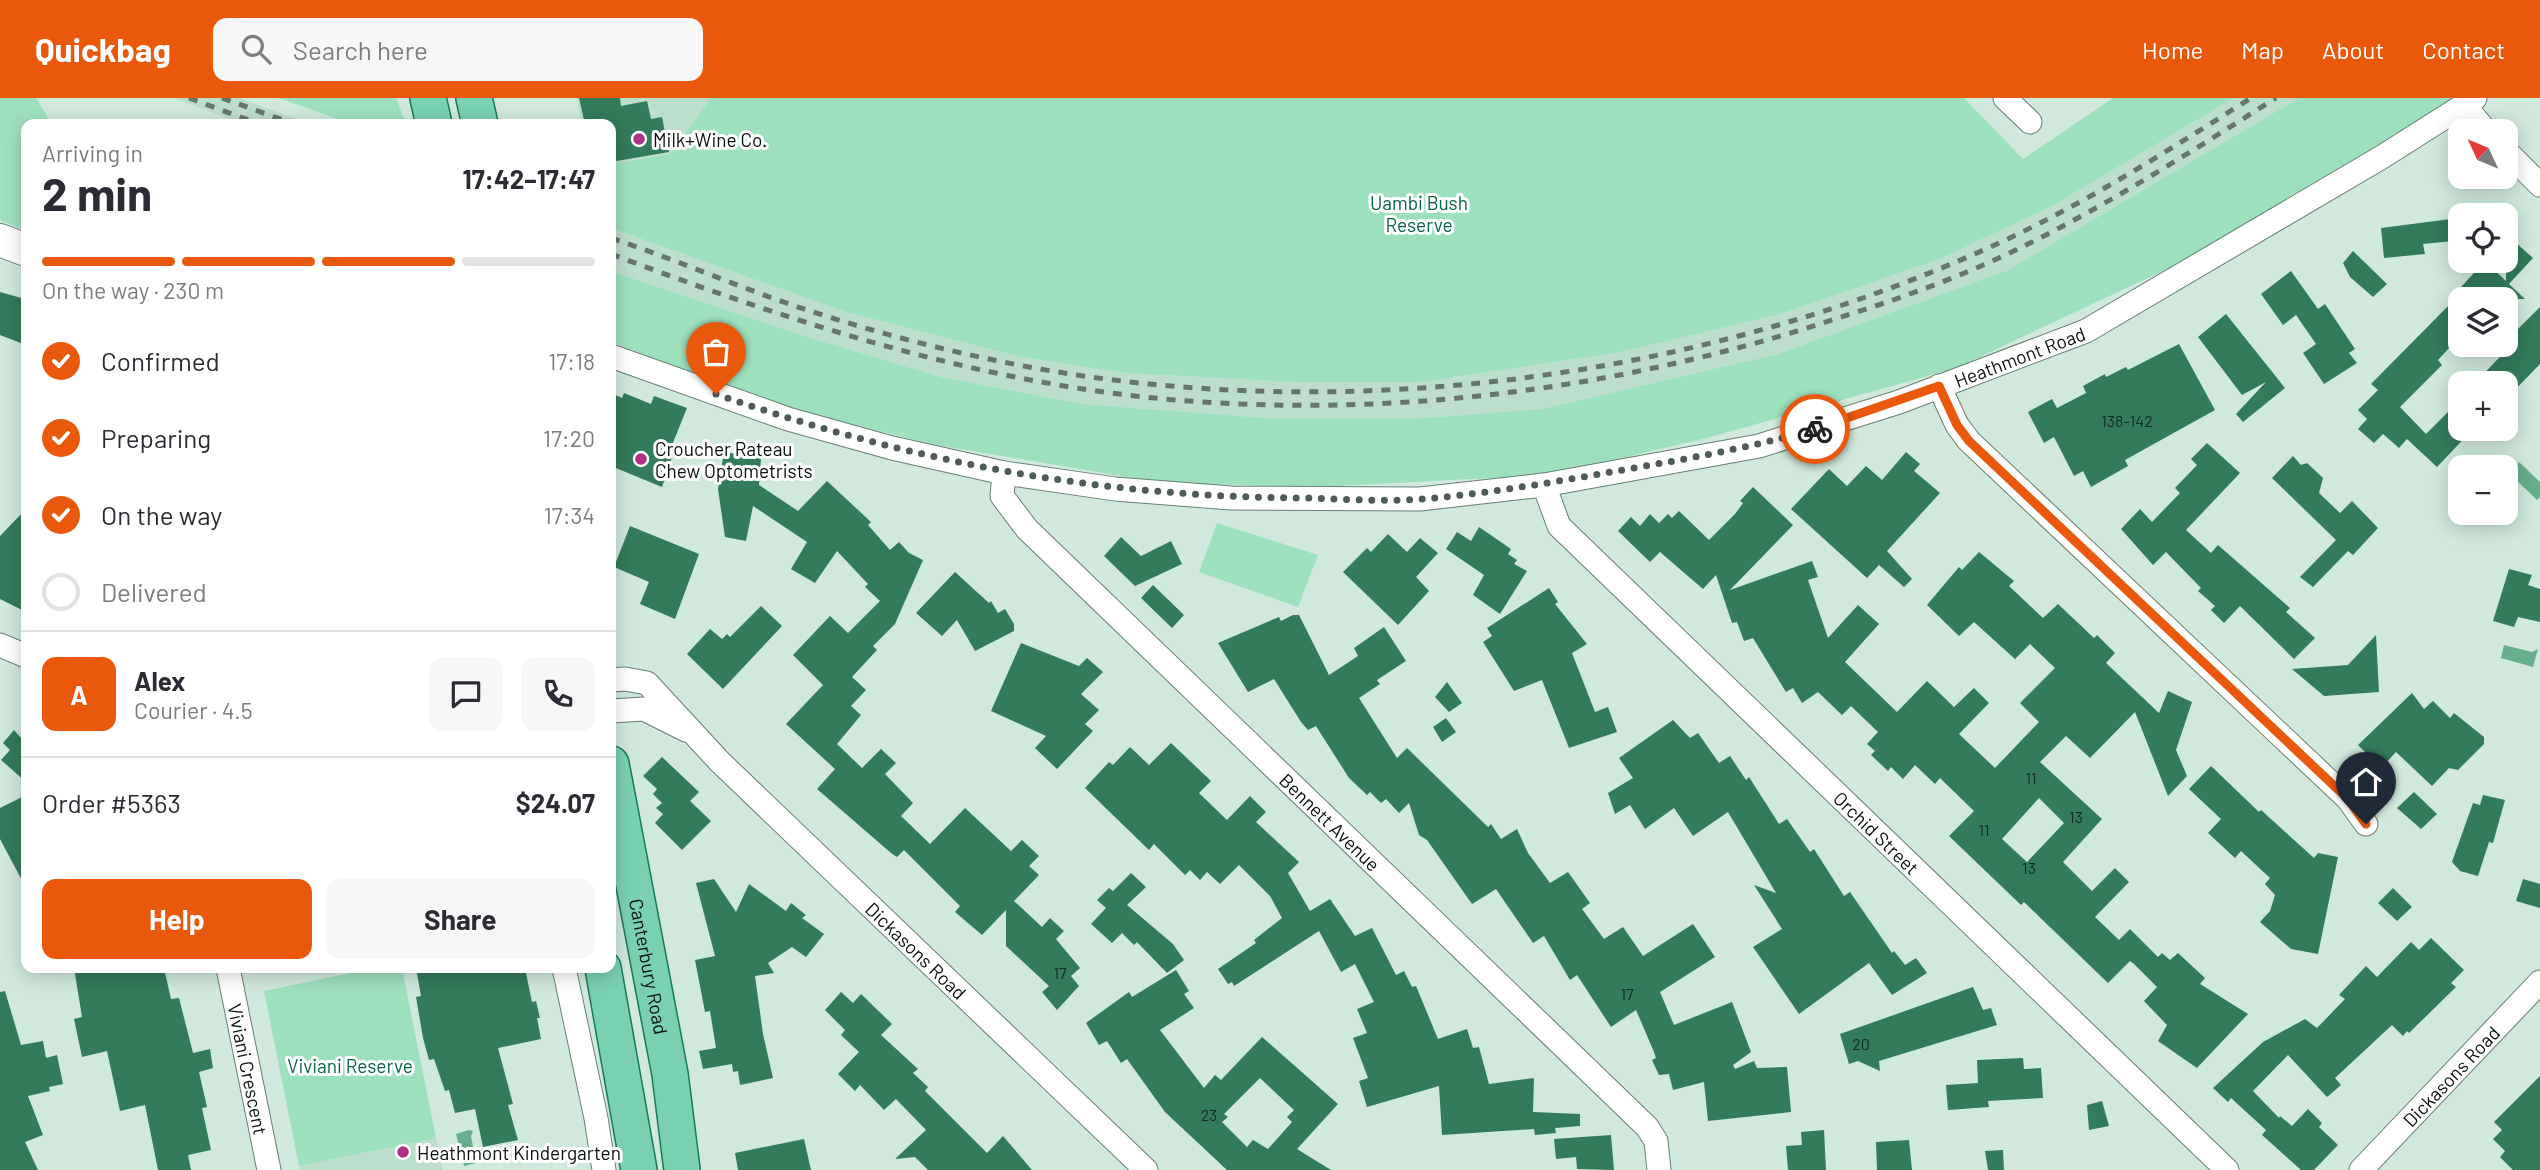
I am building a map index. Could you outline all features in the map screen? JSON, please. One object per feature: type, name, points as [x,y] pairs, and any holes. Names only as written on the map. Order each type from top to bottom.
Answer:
[{"type":"main road","points":[[474,98],[479,119]]},
{"type":"main road","name":"Canterbury Road","points":[[616,790],[670,1074],[682,1170]]},
{"type":"main road","points":[[604,973],[639,1170]]},
{"type":"street","points":[[2005,98],[2031,122]]},
{"type":"street","points":[[2470,102],[2479,119]]},
{"type":"street","name":"Heathmont Road","points":[[616,358],[788,419],[892,448],[1004,473],[1115,489],[1231,498],[1420,499],[1544,485],[1759,446],[1899,402],[2086,331],[2382,157],[2470,102]]},
{"type":"street","points":[[2518,163],[2540,185]]},
{"type":"street","points":[[0,240],[21,248]]},
{"type":"street","points":[[1939,386],[1957,425],[1969,441],[2348,799],[2366,824]]},
{"type":"street","name":"Bennett Avenue","points":[[1004,473],[1002,496],[1027,529],[1647,1127],[1656,1141],[1659,1170]]},
{"type":"street","name":"Orchid Street","points":[[1544,485],[1559,526],[2227,1170]]},
{"type":"street","points":[[0,645],[21,654]]},
{"type":"street","points":[[616,680],[647,683],[644,709],[616,711]]},
{"type":"street","name":"Dickasons Road","points":[[647,683],[671,707],[689,732],[1146,1170]]},
{"type":"street","name":"Dickasons Road","points":[[644,709],[689,732]]},
{"type":"street","name":"Viviani Crescent","points":[[229,973],[269,1170]]},
{"type":"street","points":[[565,973],[594,1106],[604,1170]]},
{"type":"street","name":"Dickasons Road","points":[[2361,1170],[2540,982]]},
{"type":"shaded area","points":[[173,98],[239,98],[296,119],[230,119]]},
{"type":"shaded area","points":[[577,98],[711,98],[670,154],[616,163],[616,119],[581,119]]},
{"type":"shaded area","points":[[2234,98],[2299,98],[2008,270],[1778,354],[1542,409],[1425,418],[1278,419],[1082,404],[941,377],[801,335],[616,273],[616,230],[846,312],[1021,357],[1126,373],[1293,382],[1421,382],[1621,352],[1780,314],[1940,259],[2054,205]]},
{"type":"shaded area","points":[[2518,463],[2540,482],[2540,497],[2537,500],[2518,482]]},
{"type":"shaded area","points":[[2504,645],[2532,652],[2538,649],[2533,667],[2501,658]]},
{"type":"shaded area","points":[[473,1131],[471,1136],[476,1163],[464,1166],[456,1134]]},
{"type":"shaded area","name":"Heathmont Kindergarten","points":[[436,1138],[443,1170],[300,1170],[299,1166]]},
{"type":"green space","points":[[0,98],[36,98],[47,119],[21,119],[21,229],[0,220]]},
{"type":"green space","points":[[279,98],[396,98],[404,119],[338,119]]},
{"type":"green space","name":"Uambi Bush Reserve","points":[[711,98],[1964,98],[2023,159],[2113,98],[2234,98],[2054,205],[1940,259],[1780,314],[1621,352],[1421,382],[1293,382],[1126,373],[1021,357],[846,312],[616,230],[616,163],[670,154]]},
{"type":"green space","points":[[2299,98],[2454,98],[2305,191],[2165,270],[1956,368],[1703,439],[1550,475],[1316,487],[1203,484],[1139,479],[931,444],[785,407],[616,344],[616,273],[801,335],[941,377],[1082,404],[1278,419],[1425,418],[1542,409],[1778,354],[2008,270]]},
{"type":"green space","points":[[1217,523],[1318,555],[1298,607],[1199,572]]},
{"type":"green space","name":"Viviani Reserve","points":[[351,973],[403,973],[436,1138],[299,1166],[264,991]]},
{"type":"building","points":[[579,98],[620,98],[621,106],[647,101],[651,119],[662,117],[669,152],[616,161],[616,119],[584,119]]},
{"type":"building","points":[[2448,219],[2448,242],[2423,244],[2425,254],[2384,258],[2381,228]]},
{"type":"building","points":[[2518,245],[2533,258],[2509,284],[2512,287],[2461,287],[2474,273],[2498,273],[2506,281],[2506,273],[2518,273]]},
{"type":"building","points":[[2353,251],[2387,284],[2373,297],[2350,277],[2343,263]]},
{"type":"building","points":[[2291,271],[2318,309],[2325,304],[2355,349],[2349,353],[2357,363],[2324,384],[2303,353],[2316,344],[2296,315],[2283,325],[2261,294]]},
{"type":"building","points":[[0,292],[21,298],[21,343],[0,335]]},
{"type":"building","points":[[2448,306],[2448,349],[2438,360],[2442,365],[2400,407],[2426,434],[2448,412],[2448,441],[2462,441],[2437,467],[2407,439],[2399,448],[2383,434],[2374,443],[2358,429],[2367,419],[2358,410],[2378,390],[2371,384]]},
{"type":"building","points":[[2540,307],[2540,364],[2518,387],[2518,371],[2486,371],[2500,357],[2518,357],[2518,329]]},
{"type":"building","points":[[2226,314],[2285,388],[2243,422],[2236,414],[2266,382],[2242,395],[2198,337]]},
{"type":"building","points":[[2179,344],[2215,410],[2125,460],[2128,466],[2091,487],[2083,471],[2074,476],[2054,437],[2044,443],[2028,412],[2052,399],[2057,408],[2086,393],[2083,386],[2105,374],[2106,377],[2126,367],[2128,370]]},
{"type":"building","points":[[624,393],[651,404],[654,396],[687,408],[670,450],[674,451],[662,487],[616,468],[616,395],[622,398]]},
{"type":"building","points":[[2207,443],[2240,473],[2186,530],[2211,553],[2218,545],[2290,608],[2286,612],[2315,638],[2294,659],[2240,606],[2224,623],[2211,610],[2215,606],[2198,591],[2201,588],[2166,552],[2153,565],[2121,529],[2140,509],[2152,522],[2180,493],[2175,488],[2197,465],[2191,459]]},
{"type":"building","points":[[724,452],[761,458],[759,485],[798,511],[827,481],[871,522],[868,525],[890,550],[899,542],[909,553],[923,560],[895,624],[873,646],[877,650],[852,677],[866,690],[851,706],[861,715],[837,744],[862,768],[881,749],[896,763],[885,774],[913,803],[901,816],[930,844],[965,808],[1011,851],[1022,840],[1039,856],[1029,866],[1039,875],[1014,901],[1042,927],[1050,918],[1064,931],[1056,939],[1080,968],[1071,976],[1079,986],[1057,1010],[1042,992],[1049,986],[1006,946],[1006,910],[982,935],[955,912],[960,906],[904,850],[897,857],[891,853],[817,789],[835,769],[786,724],[823,685],[793,655],[830,616],[848,633],[880,601],[865,587],[868,584],[837,551],[815,583],[791,569],[807,542],[753,506],[746,541],[725,537],[718,489]]},
{"type":"building","points":[[1906,452],[1920,464],[1914,471],[1940,493],[1887,551],[1912,579],[1904,587],[1879,565],[1867,578],[1791,509],[1829,469],[1847,486],[1866,466],[1882,480]]},
{"type":"building","points":[[2293,456],[2301,465],[2307,463],[2323,478],[2319,493],[2340,513],[2352,501],[2378,528],[2353,555],[2348,551],[2313,587],[2300,577],[2336,540],[2272,478]]},
{"type":"building","points":[[1753,487],[1793,525],[1730,590],[1812,561],[1818,577],[1808,580],[1828,638],[1858,605],[1879,624],[1845,662],[1897,712],[1927,681],[1954,707],[1974,688],[1989,703],[1959,734],[1995,768],[2039,722],[2020,703],[2055,668],[2030,644],[2015,659],[1974,622],[1959,636],[1927,605],[1959,567],[1962,570],[1979,552],[2014,581],[2009,586],[2043,618],[2058,604],[2094,638],[2097,635],[2115,653],[2106,663],[2159,713],[2168,691],[2192,702],[2176,750],[2187,776],[2168,796],[2135,712],[2090,758],[2066,736],[2040,762],[2102,819],[2063,862],[2092,891],[2115,868],[2129,882],[2095,917],[2119,940],[2130,929],[2158,957],[2162,953],[2170,960],[2178,953],[2205,978],[2200,984],[2248,1014],[2197,1068],[2158,1041],[2167,1025],[2144,1001],[2157,987],[2134,964],[2130,961],[2108,983],[2024,902],[2021,905],[1949,836],[1974,811],[1940,778],[1935,784],[1915,765],[1903,779],[1891,767],[1888,771],[1871,755],[1875,751],[1867,744],[1878,732],[1851,706],[1842,715],[1818,692],[1802,703],[1793,688],[1786,692],[1753,638],[1744,641],[1737,622],[1732,623],[1716,575],[1703,589],[1660,552],[1650,562],[1618,531],[1631,517],[1640,526],[1650,514],[1659,523],[1668,514],[1672,518],[1679,511],[1709,540],[1735,514],[1743,503],[1740,501]],"holes":[[[2039,798],[2064,823],[2027,862],[2002,839]]]},
{"type":"building","points":[[21,514],[21,610],[0,599],[0,536]]},
{"type":"building","points":[[630,526],[699,554],[675,619],[640,604],[649,582],[616,568]]},
{"type":"building","points":[[1479,527],[1511,549],[1508,554],[1517,560],[1514,564],[1527,571],[1500,614],[1473,595],[1484,575],[1446,549],[1457,532],[1471,541]]},
{"type":"building","points":[[1388,534],[1407,552],[1420,538],[1438,553],[1416,577],[1429,591],[1398,625],[1343,572],[1367,548],[1371,552]]},
{"type":"building","points":[[1121,537],[1141,556],[1171,541],[1182,564],[1135,586],[1104,556]]},
{"type":"building","points":[[2509,569],[2532,575],[2528,585],[2540,589],[2540,622],[2518,617],[2514,627],[2493,621]]},
{"type":"building","points":[[955,572],[989,603],[991,601],[998,613],[1005,609],[1014,624],[1014,631],[975,651],[957,620],[942,636],[916,613]]},
{"type":"building","points":[[1153,585],[1184,615],[1172,628],[1141,598]]},
{"type":"building","points":[[1549,588],[1558,602],[1555,604],[1587,644],[1572,653],[1595,712],[1608,707],[1617,732],[1569,748],[1542,680],[1514,691],[1483,642],[1492,636],[1487,628]]},
{"type":"building","points":[[761,606],[782,626],[723,689],[687,654],[710,629],[722,639],[727,634],[730,637]]},
{"type":"building","points":[[1299,615],[1329,675],[1358,656],[1354,648],[1384,627],[1406,661],[1377,680],[1380,684],[1359,698],[1397,758],[1407,748],[1488,827],[1491,824],[1501,839],[1517,829],[1528,853],[1550,883],[1568,872],[1590,903],[1582,909],[1604,939],[1623,927],[1643,956],[1693,924],[1715,957],[1660,992],[1674,1025],[1732,1002],[1751,1052],[1733,1065],[1735,1069],[1754,1061],[1757,1068],[1787,1067],[1791,1112],[1708,1121],[1704,1082],[1673,1090],[1669,1074],[1659,1075],[1652,1060],[1656,1058],[1636,1010],[1611,1027],[1577,975],[1570,980],[1544,936],[1533,943],[1496,889],[1472,904],[1427,840],[1419,835],[1409,803],[1399,813],[1386,799],[1381,803],[1370,792],[1367,795],[1349,778],[1316,726],[1308,730],[1301,722],[1274,679],[1248,692],[1218,643],[1279,617],[1281,621]]},
{"type":"building","points":[[2376,635],[2379,692],[2324,696],[2292,669],[2348,665]]},
{"type":"building","points":[[1021,643],[1079,666],[1087,658],[1103,672],[1081,694],[1099,710],[1085,724],[1093,731],[1057,769],[1035,748],[1046,736],[991,711]]},
{"type":"building","points":[[1447,682],[1462,703],[1449,712],[1435,697]]},
{"type":"building","points":[[2412,693],[2424,709],[2433,701],[2450,718],[2454,713],[2484,737],[2484,744],[2458,770],[2449,768],[2432,786],[2396,752],[2381,768],[2358,745]]},
{"type":"building","points":[[1446,718],[1456,732],[1442,742],[1433,727]]},
{"type":"building","points":[[1673,720],[1690,738],[1698,733],[1719,763],[1730,756],[1746,780],[1749,777],[1779,824],[1787,819],[1810,852],[1814,849],[1844,896],[1850,892],[1892,953],[1894,951],[1905,965],[1916,958],[1927,973],[1892,995],[1869,963],[1799,1014],[1753,947],[1782,929],[1754,885],[1776,893],[1728,812],[1693,836],[1674,808],[1645,829],[1630,805],[1615,814],[1608,793],[1633,778],[1619,758]]},
{"type":"building","points":[[14,730],[21,738],[21,778],[1,760],[10,750],[3,743]]},
{"type":"building","points":[[1171,743],[1211,781],[1199,793],[1227,820],[1250,796],[1266,812],[1256,822],[1299,862],[1288,873],[1310,911],[1330,899],[1355,936],[1372,928],[1396,975],[1404,971],[1412,987],[1416,986],[1438,1039],[1467,1029],[1473,1048],[1479,1047],[1489,1084],[1534,1078],[1533,1112],[1580,1114],[1580,1126],[1555,1128],[1556,1133],[1535,1135],[1534,1129],[1442,1135],[1439,1086],[1367,1107],[1359,1081],[1368,1078],[1353,1038],[1367,1033],[1357,1009],[1374,1002],[1355,964],[1341,972],[1319,931],[1234,986],[1232,982],[1228,984],[1218,969],[1256,943],[1254,940],[1282,918],[1270,896],[1239,865],[1220,884],[1207,872],[1200,880],[1190,870],[1185,875],[1154,844],[1149,850],[1085,788],[1109,762],[1113,765],[1130,747],[1149,765]]},
{"type":"building","points":[[662,757],[699,792],[690,801],[711,821],[682,850],[655,823],[663,814],[656,808],[662,803],[653,794],[657,789],[643,776]]},
{"type":"building","points":[[2211,766],[2259,812],[2261,810],[2314,858],[2318,853],[2338,857],[2318,954],[2291,949],[2260,922],[2270,911],[2275,895],[2265,884],[2270,878],[2241,851],[2235,858],[2208,833],[2221,819],[2189,789]]},
{"type":"building","points":[[2414,792],[2437,814],[2421,829],[2397,808]]},
{"type":"building","points":[[2483,795],[2505,800],[2493,843],[2489,842],[2478,876],[2460,871],[2452,862],[2473,803],[2480,805]]},
{"type":"building","points":[[21,798],[21,879],[0,839],[0,808]]},
{"type":"building","points":[[1131,873],[1146,887],[1127,905],[1173,944],[1184,960],[1167,973],[1137,942],[1134,945],[1122,933],[1112,943],[1091,924],[1106,908],[1097,900],[1109,888],[1113,891]]},
{"type":"building","points":[[714,879],[736,912],[749,884],[786,911],[791,903],[806,915],[802,918],[824,934],[806,957],[792,947],[768,963],[774,973],[755,976],[763,1034],[773,1078],[740,1085],[738,1071],[733,1072],[732,1064],[703,1069],[699,1051],[716,1048],[710,1011],[705,1012],[695,960],[715,956],[696,883]]},
{"type":"building","points":[[2523,879],[2540,884],[2540,908],[2516,901]]},
{"type":"building","points":[[2393,888],[2412,907],[2397,921],[2378,903]]},
{"type":"building","points":[[2431,938],[2464,970],[2451,983],[2456,987],[2409,1033],[2407,1031],[2403,1036],[2392,1025],[2335,1078],[2341,1085],[2327,1097],[2288,1055],[2253,1091],[2279,1118],[2280,1116],[2292,1126],[2308,1109],[2322,1123],[2319,1127],[2338,1145],[2314,1170],[2301,1170],[2262,1135],[2266,1130],[2231,1098],[2228,1102],[2213,1088],[2263,1042],[2305,1019],[2317,1028],[2345,999],[2339,995],[2366,966],[2377,977],[2411,942],[2419,950]]},
{"type":"building","points":[[1176,970],[1189,991],[1184,994],[1194,1008],[1160,1030],[1204,1088],[1215,1075],[1221,1080],[1262,1037],[1338,1104],[1297,1149],[1331,1170],[1227,1170],[1165,1112],[1127,1059],[1121,1063],[1107,1041],[1099,1045],[1086,1023],[1129,992],[1132,997]],"holes":[[[1260,1078],[1294,1110],[1287,1117],[1292,1122],[1268,1149],[1253,1140],[1247,1147],[1222,1122],[1228,1117],[1224,1114]]]},
{"type":"building","points":[[75,973],[165,973],[171,999],[179,998],[193,1053],[210,1049],[213,1068],[199,1072],[207,1107],[202,1108],[211,1150],[188,1155],[191,1170],[158,1170],[145,1105],[120,1111],[107,1051],[82,1057],[74,1019],[82,1017]]},
{"type":"building","points":[[417,973],[526,973],[532,1002],[536,1001],[540,1018],[537,1018],[541,1039],[498,1048],[513,1104],[508,1105],[518,1140],[483,1147],[475,1109],[455,1113],[449,1090],[445,1091],[434,1059],[429,1060],[416,997],[421,996]]},
{"type":"building","points":[[1973,987],[1983,1010],[1991,1008],[1997,1025],[1879,1061],[1880,1071],[1858,1061],[1849,1064],[1840,1034]]},
{"type":"building","points":[[5,991],[21,1045],[43,1041],[46,1058],[57,1055],[63,1084],[49,1087],[50,1091],[28,1096],[43,1135],[25,1142],[38,1170],[0,1170],[0,992]]},
{"type":"building","points":[[841,992],[853,1003],[861,994],[892,1024],[881,1035],[918,1069],[913,1073],[928,1087],[925,1091],[987,1153],[1003,1136],[1032,1170],[928,1170],[915,1157],[895,1159],[926,1130],[896,1099],[884,1110],[860,1085],[855,1091],[838,1074],[859,1052],[841,1035],[845,1030],[825,1010]]},
{"type":"building","points":[[2023,1058],[2024,1069],[2041,1068],[2043,1098],[1988,1101],[1989,1107],[1948,1110],[1946,1085],[1978,1083],[1977,1060]]},
{"type":"building","points":[[2540,1076],[2540,1170],[2513,1170],[2500,1157],[2505,1151],[2493,1139],[2502,1130],[2494,1122]]},
{"type":"building","points":[[2102,1101],[2109,1126],[2089,1130],[2087,1105]]},
{"type":"building","points":[[1824,1130],[1826,1170],[1788,1170],[1786,1146],[1802,1145],[1801,1132]]},
{"type":"building","points":[[1611,1135],[1614,1170],[1577,1169],[1576,1157],[1556,1159],[1554,1139]]},
{"type":"building","points":[[804,1139],[811,1170],[738,1170],[735,1153]]},
{"type":"building","points":[[1909,1140],[1912,1170],[1877,1170],[1876,1142]]},
{"type":"building","points":[[2003,1150],[2004,1170],[1988,1170],[1985,1151]]},
{"type":"railway","points":[[189,98],[246,119]]},
{"type":"railway","points":[[222,98],[280,119]]},
{"type":"railway","points":[[616,240],[838,320],[989,359],[1113,380],[1240,390],[1368,391],[1497,381],[1625,362],[1750,333],[1871,295],[1988,248],[2056,215],[2251,98]]},
{"type":"railway","points":[[616,256],[785,316],[903,351],[962,366],[1083,389],[1177,400],[1273,405],[1369,404],[1465,397],[1560,385],[1655,368],[1747,345],[1910,294],[2026,245],[2090,211],[2276,98]]},
{"type":"way so far","points":[[716,394],[788,419],[892,448],[1004,473],[1115,489],[1231,498],[1420,499],[1544,485],[1759,446],[1815,429]]},
{"type":"place","name":"Milk+Wine Co.","points":[[639,139]]},
{"type":"place","name":"Croucher Rateau Chew Optometrists","points":[[641,459]]},
{"type":"place","name":"Heathmont Kindergarten","points":[[403,1152]]},
{"type":"route","points":[[1815,429],[1939,386],[1957,425],[1969,441],[2348,799],[2366,824]]}]
